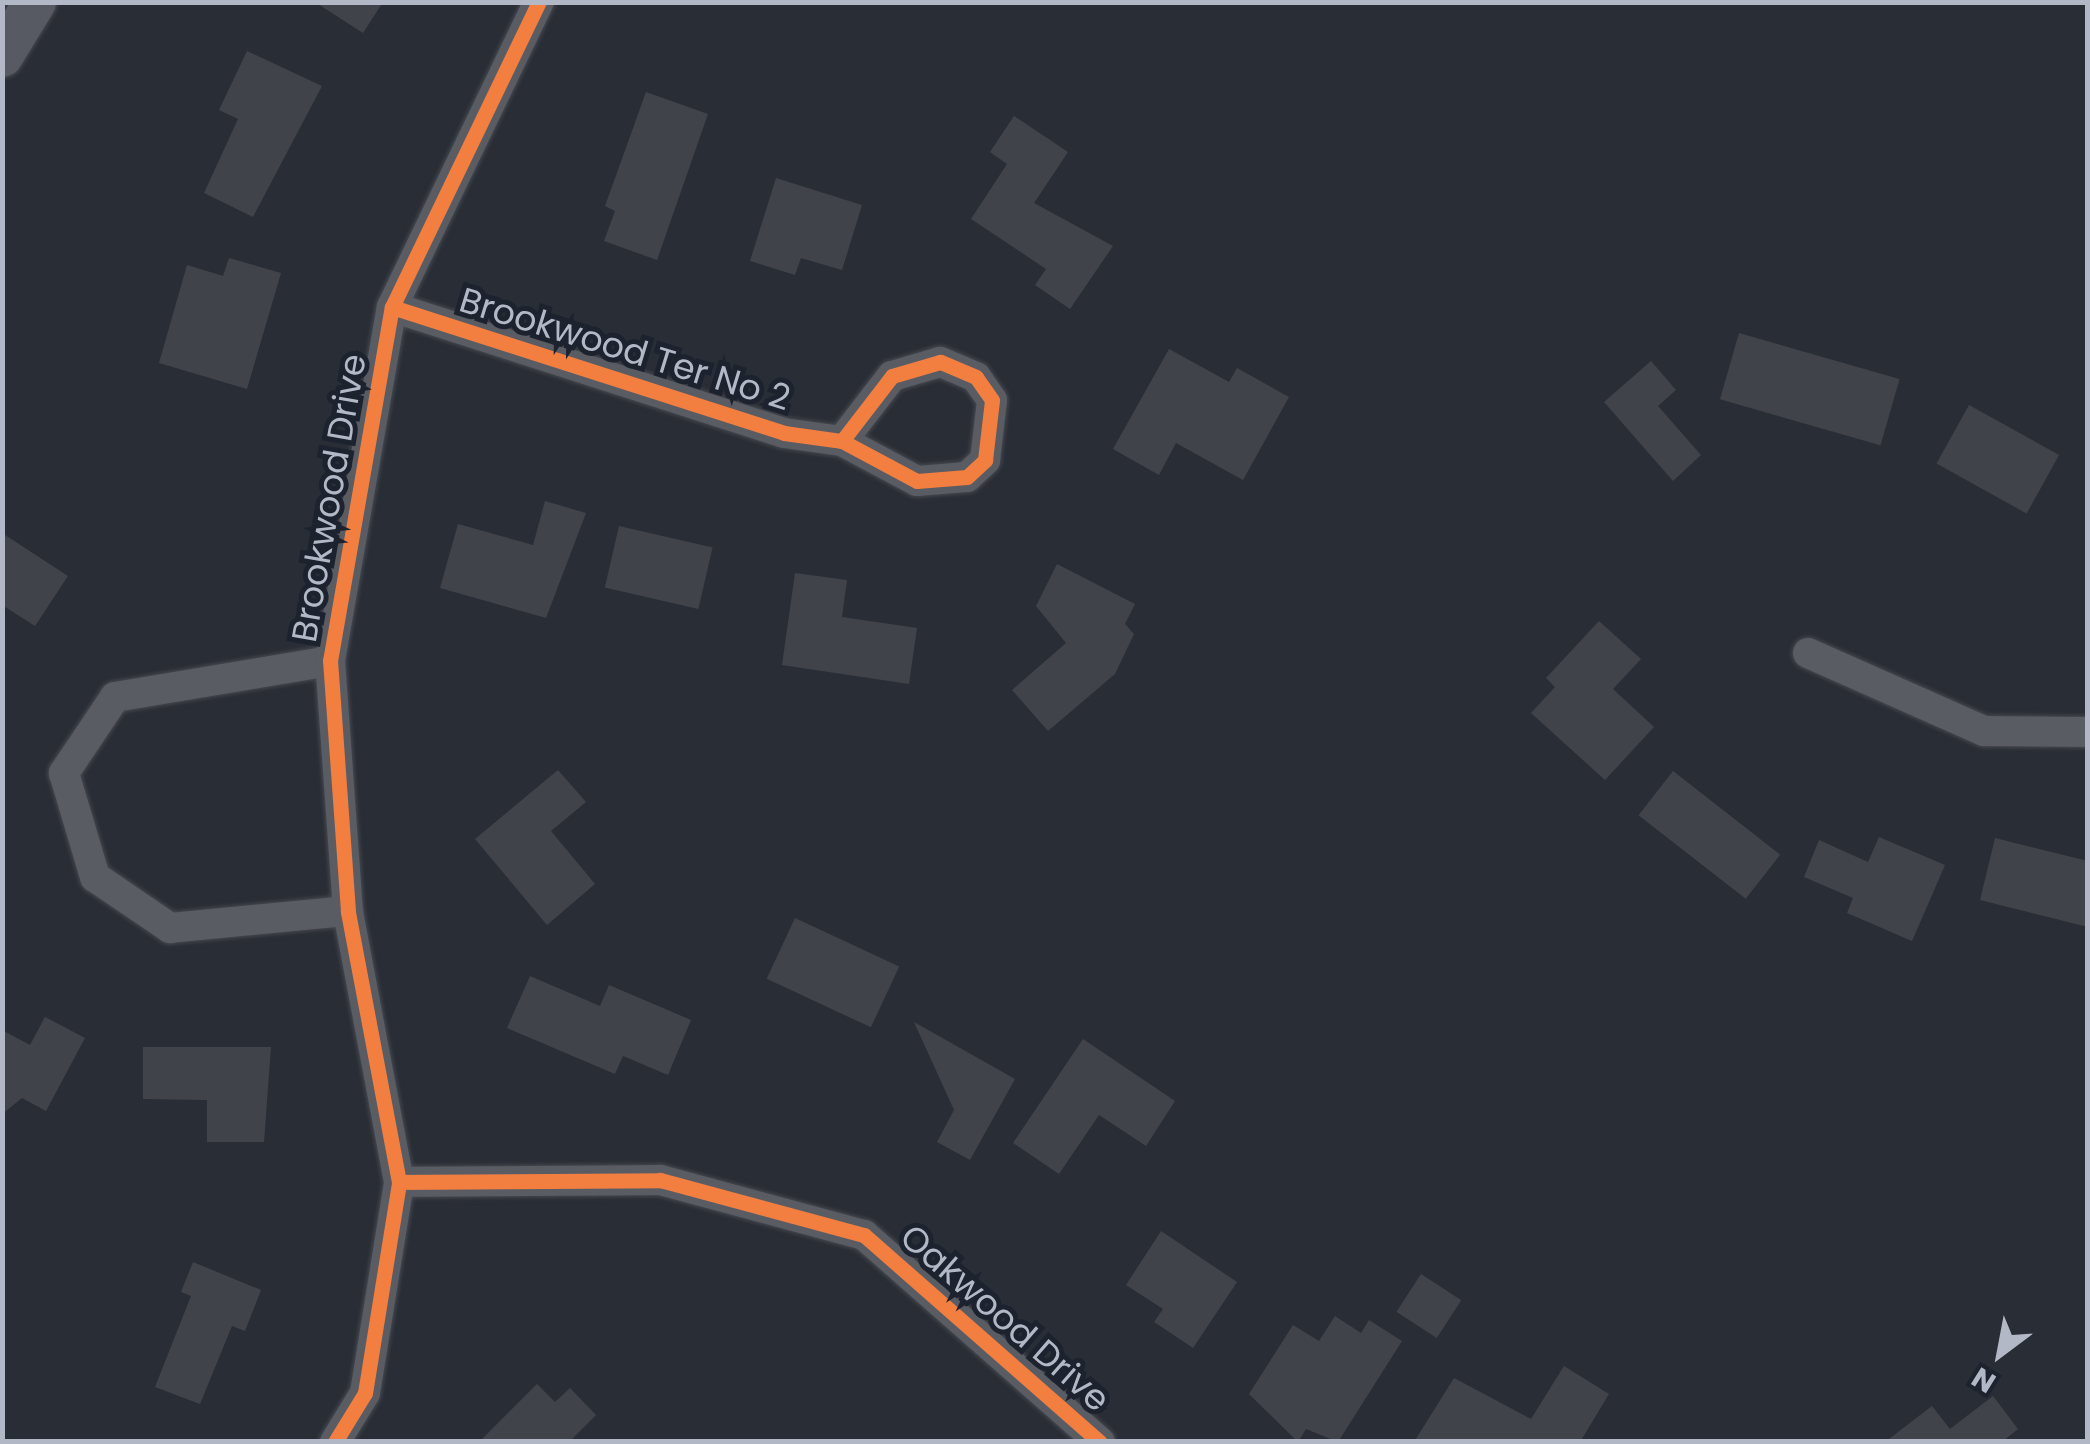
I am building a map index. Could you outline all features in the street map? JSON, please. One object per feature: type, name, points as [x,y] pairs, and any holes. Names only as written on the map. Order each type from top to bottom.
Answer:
[{"type":"main road","points":[[2,56],[36,2]]},
{"type":"street","name":"Brookwood Drive","points":[[335,1442],[365,1393],[399,1182],[348,911],[330,661],[392,307],[539,2]]},
{"type":"street","name":"Brookwood Ter No 2","points":[[392,307],[784,433],[842,441],[895,475],[967,478],[992,442],[992,400],[976,376],[940,362],[892,376],[842,441]]},
{"type":"street","points":[[1808,653],[1984,731],[2088,732]]},
{"type":"street","points":[[330,661],[115,696],[64,773],[95,877],[170,928],[348,911]]},
{"type":"street","name":"Oakwood Drive","points":[[399,1182],[660,1180],[864,1235],[1100,1442]]},
{"type":"building","points":[[315,2],[383,2],[363,33]]},
{"type":"building","points":[[247,51],[322,86],[253,217],[204,193],[238,119],[219,110]]},
{"type":"building","points":[[646,92],[708,114],[657,260],[604,241],[615,211],[605,206]]},
{"type":"building","points":[[1014,116],[1068,152],[1034,203],[1113,246],[1070,309],[1035,285],[1046,269],[971,219],[1007,164],[990,152]]},
{"type":"building","points":[[776,178],[862,205],[842,270],[801,258],[795,275],[750,261]]},
{"type":"building","points":[[229,258],[281,273],[247,389],[159,363],[187,265],[223,276]]},
{"type":"building","points":[[1739,333],[1900,379],[1881,445],[1720,399]]},
{"type":"building","points":[[1169,349],[1229,382],[1237,368],[1289,397],[1243,480],[1176,443],[1159,475],[1113,449]]},
{"type":"building","points":[[1651,361],[1676,390],[1658,406],[1701,455],[1673,481],[1604,402]]},
{"type":"building","points":[[1969,405],[2059,455],[2027,514],[1937,464]]},
{"type":"building","points":[[545,501],[586,513],[546,618],[440,588],[458,524],[533,545]]},
{"type":"building","points":[[619,526],[713,548],[698,609],[605,587]]},
{"type":"building","points":[[2,533],[68,576],[35,626],[2,605]]},
{"type":"building","points":[[1057,564],[1135,604],[1125,624],[1134,634],[1115,674],[1048,731],[1012,690],[1066,643],[1036,606]]},
{"type":"building","points":[[795,573],[847,580],[842,617],[917,628],[909,684],[782,665]]},
{"type":"building","points":[[1599,621],[1641,659],[1613,689],[1654,727],[1605,780],[1531,713],[1555,687],[1546,678]]},
{"type":"building","points":[[558,770],[586,802],[551,831],[595,884],[547,925],[475,839]]},
{"type":"building","points":[[1673,771],[1780,855],[1746,899],[1639,815]]},
{"type":"building","points":[[1879,837],[1945,865],[1912,941],[1847,913],[1853,898],[1804,877],[1819,840],[1868,862]]},
{"type":"building","points":[[1995,838],[2088,861],[2088,927],[1980,900]]},
{"type":"building","points":[[795,918],[899,967],[871,1027],[767,979]]},
{"type":"building","points":[[530,976],[600,1006],[609,985],[691,1020],[668,1075],[623,1056],[615,1074],[507,1028]]},
{"type":"building","points":[[45,1017],[85,1038],[46,1111],[22,1098],[2,1114],[2,1030],[30,1045]]},
{"type":"building","points":[[914,1022],[1015,1079],[970,1160],[937,1142],[954,1110]]},
{"type":"building","points":[[1083,1039],[1175,1101],[1146,1146],[1099,1115],[1059,1174],[1013,1143]]},
{"type":"building","points":[[143,1047],[271,1047],[264,1142],[207,1142],[207,1100],[143,1099]]},
{"type":"building","points":[[1161,1231],[1237,1282],[1193,1348],[1154,1322],[1163,1309],[1126,1285]]},
{"type":"building","points":[[193,1262],[261,1290],[245,1331],[232,1326],[200,1404],[155,1387],[191,1296],[181,1292]]},
{"type":"building","points":[[1421,1274],[1461,1300],[1437,1338],[1396,1312]]},
{"type":"building","points":[[1335,1316],[1361,1333],[1369,1320],[1402,1341],[1338,1442],[1306,1429],[1298,1442],[1249,1394],[1293,1325],[1319,1341]]},
{"type":"building","points":[[1564,1366],[1609,1394],[1580,1442],[1414,1442],[1454,1378],[1531,1419]]},
{"type":"building","points":[[537,1384],[555,1402],[570,1388],[596,1415],[569,1442],[479,1442]]},
{"type":"building","points":[[1993,1396],[2018,1429],[2002,1442],[1885,1442],[1932,1406],[1950,1429]]},
{"type":"cycle path","points":[[335,1442],[365,1393],[399,1182],[348,911],[330,661],[392,307],[539,2]]},
{"type":"cycle path","points":[[392,307],[784,433],[842,441],[917,481],[967,477],[985,460],[992,400],[976,377],[940,362],[892,376],[842,441]]},
{"type":"cycle path","points":[[399,1182],[660,1180],[864,1235],[1100,1442]]}]
